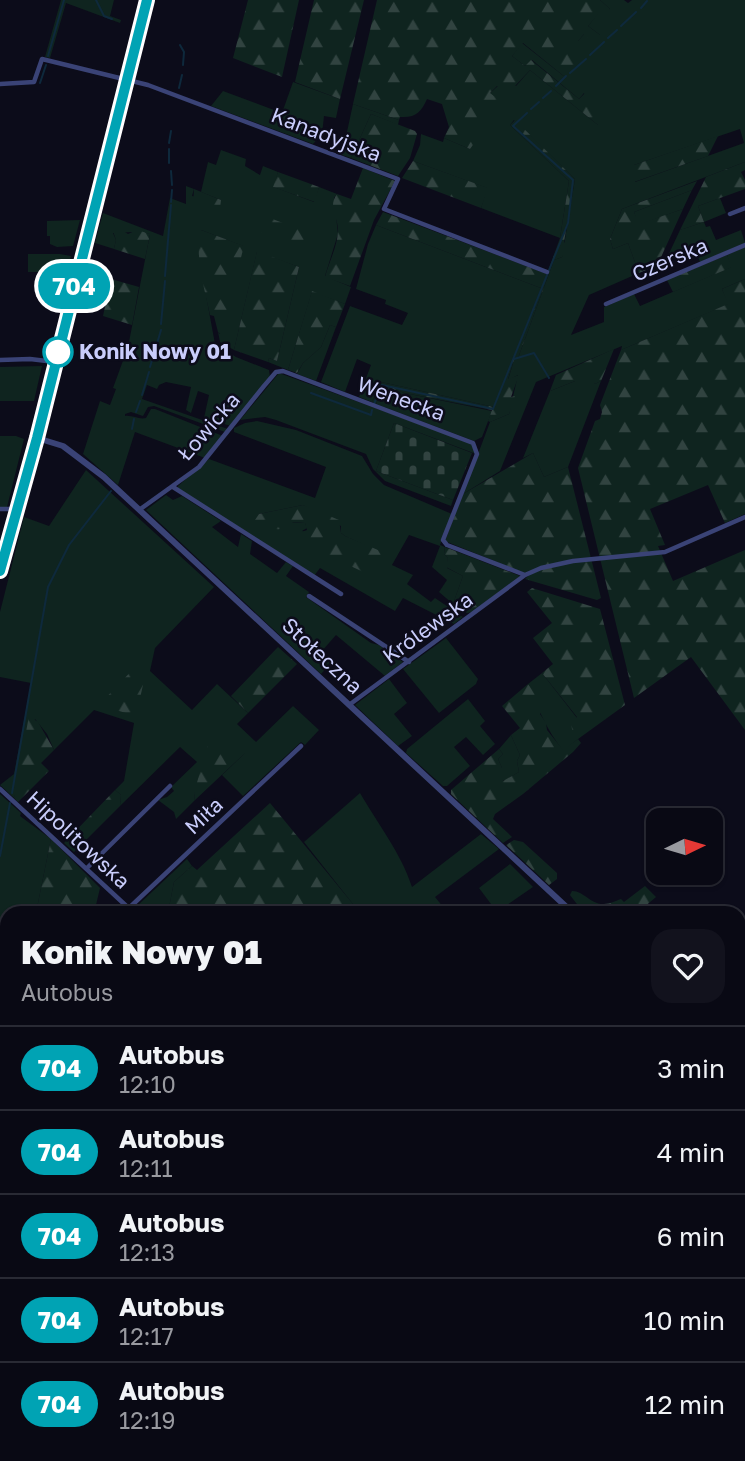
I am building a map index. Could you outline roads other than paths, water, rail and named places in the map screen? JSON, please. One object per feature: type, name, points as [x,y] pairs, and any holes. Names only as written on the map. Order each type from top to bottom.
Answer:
[{"type":"main road","points":[[0,571],[37,438],[147,0]]},
{"type":"street","points":[[0,84],[34,82],[42,59],[127,79]]},
{"type":"street","name":"Kanadyjska","points":[[127,79],[398,179],[384,209],[547,272]]},
{"type":"street","points":[[730,214],[745,208]]},
{"type":"street","name":"Czerska","points":[[606,304],[745,245]]},
{"type":"street","points":[[0,360],[55,362]]},
{"type":"street","name":"Wenecka","points":[[264,386],[279,371],[473,443],[477,454],[445,536],[445,543],[525,575]]},
{"type":"street","name":"Łowicka","points":[[139,510],[206,460],[264,386]]},
{"type":"street","name":"Stołeczna","points":[[37,438],[63,446],[104,477],[565,906]]},
{"type":"street","points":[[173,487],[341,594]]},
{"type":"street","points":[[0,509],[17,509]]},
{"type":"street","name":"Królewska","points":[[349,705],[525,575],[541,568],[573,561],[665,552],[745,517]]},
{"type":"street","points":[[309,596],[409,662]]},
{"type":"street","name":"Miła","points":[[131,906],[301,746]]},
{"type":"street","points":[[87,868],[170,786]]},
{"type":"street","name":"Hipolitowska","points":[[0,789],[127,906]]},
{"type":"waterway","points":[[48,56],[64,0]]},
{"type":"waterway","points":[[96,0],[104,16],[112,19]]},
{"type":"waterway","points":[[641,8],[647,1]]},
{"type":"waterway","points":[[621,26],[636,12]]},
{"type":"waterway","points":[[608,38],[617,30]]},
{"type":"waterway","points":[[590,55],[604,42]]},
{"type":"waterway","points":[[180,45],[184,52],[183,65]]},
{"type":"waterway","points":[[570,73],[586,59]]},
{"type":"waterway","points":[[40,83],[46,65]]},
{"type":"waterway","points":[[179,88],[182,75]]},
{"type":"waterway","points":[[556,86],[566,76]]},
{"type":"waterway","points":[[543,98],[551,91]]},
{"type":"waterway","points":[[531,109],[539,102]]},
{"type":"waterway","points":[[374,404],[382,385],[493,409],[568,223],[573,180],[513,126],[527,113]]},
{"type":"waterway","points":[[169,143],[171,131]]},
{"type":"waterway","points":[[169,149],[169,163]]},
{"type":"waterway","points":[[171,171],[172,185]]},
{"type":"waterway","points":[[171,202],[172,190]]},
{"type":"waterway","points":[[165,276],[171,205]]},
{"type":"waterway","points":[[161,324],[165,281]]},
{"type":"waterway","points":[[150,367],[161,330]]},
{"type":"waterway","points":[[514,359],[534,353],[549,378]]},
{"type":"waterway","points":[[142,395],[149,372]]},
{"type":"waterway","points":[[311,393],[371,415],[372,410]]},
{"type":"waterway","points":[[136,412],[140,401]]},
{"type":"waterway","points":[[132,429],[134,419]]},
{"type":"waterway","points":[[12,793],[48,587],[69,545],[111,491]]},
{"type":"waterway","points":[[0,856],[10,803]]},
{"type":"place","name":"Konik Nowy 01","points":[[58,352]]}]
